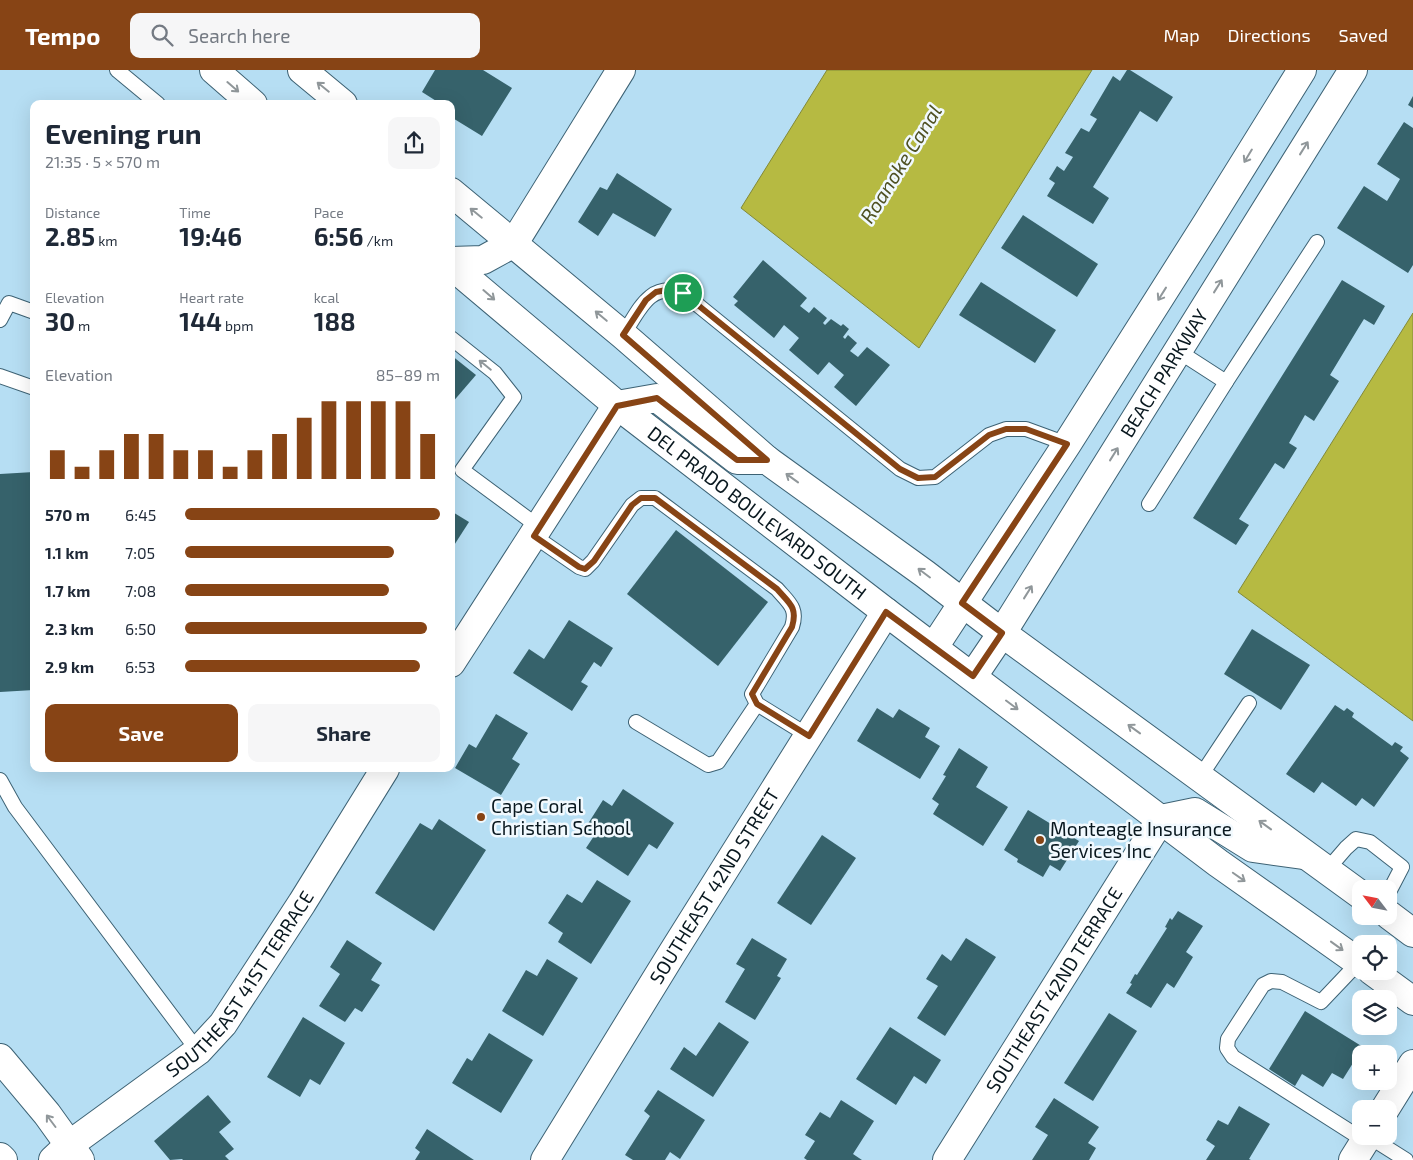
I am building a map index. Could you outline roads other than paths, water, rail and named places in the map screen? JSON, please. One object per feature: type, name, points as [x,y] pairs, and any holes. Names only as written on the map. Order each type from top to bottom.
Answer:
[{"type":"street","points":[[214,70],[248,100]]},
{"type":"street","points":[[302,70],[338,100]]},
{"type":"street","points":[[455,263],[483,260],[514,243],[621,70]]},
{"type":"street","points":[[934,647],[1067,444],[1302,70]]},
{"type":"street","name":"BEACH PARKWAY","points":[[973,676],[1002,633],[1353,70]]},
{"type":"street","points":[[455,195],[623,335],[767,460],[926,574],[1002,633],[1352,888]]},
{"type":"street","name":"DEL PRADO BOULEVARD SOUTH","points":[[455,266],[617,406],[1218,863],[1352,958]]},
{"type":"street","points":[[455,658],[617,406],[657,398],[737,460],[767,460]]},
{"type":"street","name":"SOUTHEAST 42ND STREET","points":[[545,1160],[886,612]]},
{"type":"street","name":"SOUTHEAST 41ST TERRACE","points":[[68,1155],[198,1052],[222,1024],[302,903],[383,772]]},
{"type":"street","points":[[1161,819],[1195,812],[1253,848],[1317,863]]},
{"type":"street","name":"SOUTHEAST 42ND TERRACE","points":[[947,1160],[1161,819]]},
{"type":"street","points":[[1398,922],[1413,933]]},
{"type":"street","name":"DEL PRADO BOULEVARD SOUTH","points":[[1384,980],[1412,999]]},
{"type":"street","points":[[0,1058],[47,1114],[68,1155]]},
{"type":"street","points":[[1391,1100],[1413,1064]]},
{"type":"street","points":[[0,1157],[3,1160]]},
{"type":"lane","points":[[117,70],[153,100]]},
{"type":"lane","points":[[1149,504],[1317,242]]},
{"type":"lane","points":[[623,335],[646,300],[656,292],[672,289],[683,293],[900,469],[918,478],[935,477],[989,435],[1006,429],[1026,429],[1067,444]]},
{"type":"lane","points":[[0,320],[9,303],[30,311]]},
{"type":"lane","points":[[455,341],[495,373],[514,397],[457,466],[579,567],[585,569],[594,561],[632,505],[641,498],[655,498],[777,589],[792,606],[795,617],[792,627],[752,694],[757,704],[809,736]]},
{"type":"lane","points":[[1178,352],[1226,382]]},
{"type":"lane","points":[[0,376],[30,387]]},
{"type":"lane","points":[[1200,777],[1249,703]]},
{"type":"lane","points":[[636,722],[708,765],[718,762],[757,704]]},
{"type":"lane","points":[[0,780],[4,797],[15,807],[198,1052]]},
{"type":"lane","points":[[1317,863],[1346,848],[1356,839],[1370,842],[1402,866],[1395,880]]},
{"type":"lane","points":[[1352,976],[1321,1002],[1282,982],[1271,980],[1263,985],[1228,1039],[1227,1048],[1233,1057],[1352,1136]]},
{"type":"lane","points":[[1368,1145],[1406,1160]]},
{"type":"water","name":"Roanoke Canal","points":[[827,70],[1092,70],[919,348],[741,208]]},
{"type":"water","points":[[1413,313],[1413,721],[1238,592]]},
{"type":"place","name":"Cape Coral Christian School","points":[[481,817]]},
{"type":"place","name":"Monteagle Insurance Services Inc","points":[[1040,840]]}]
